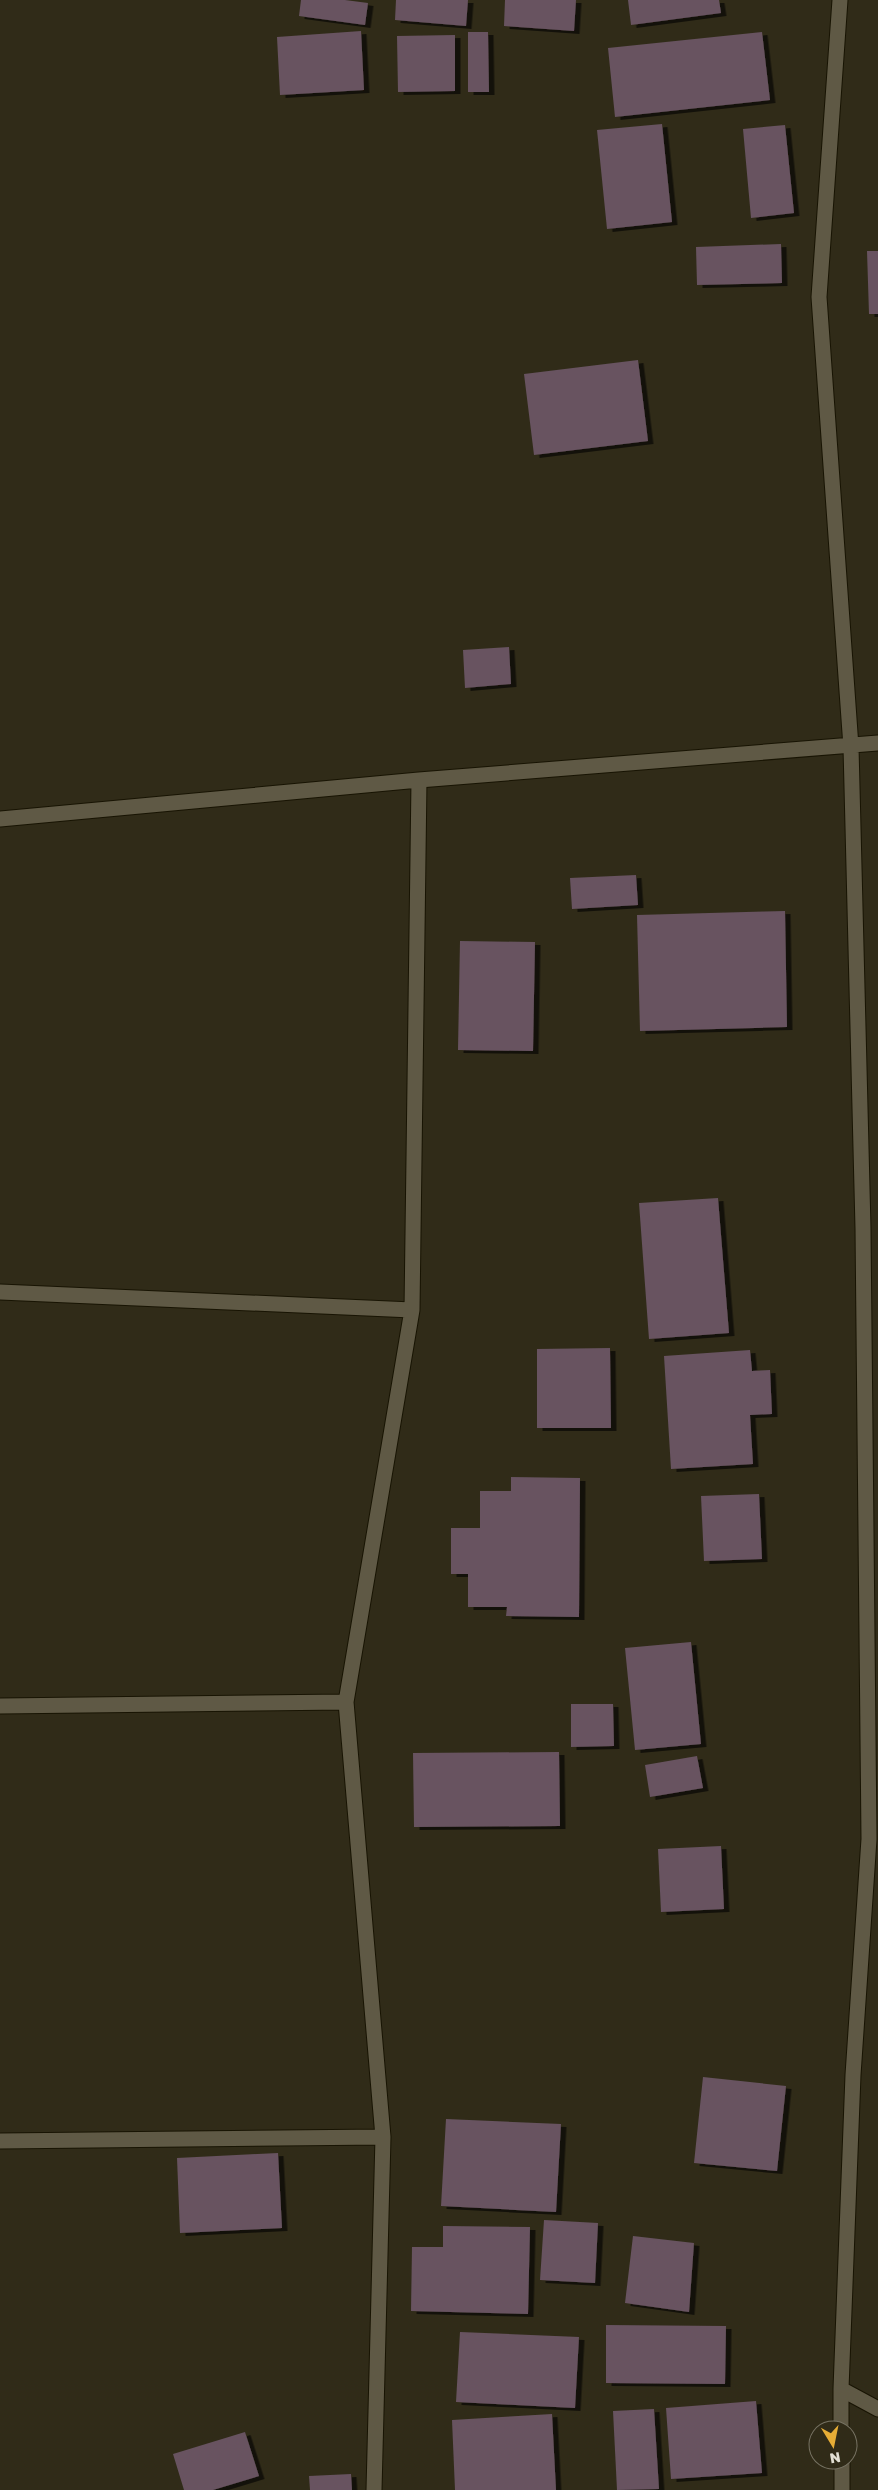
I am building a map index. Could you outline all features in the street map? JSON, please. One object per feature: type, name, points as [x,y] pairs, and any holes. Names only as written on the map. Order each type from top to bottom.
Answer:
[{"type":"street","points":[[840,0],[819,297],[851,747],[870,1228],[873,1840],[853,2075],[841,2420]]},
{"type":"street","points":[[0,819],[419,780],[851,747],[878,743]]},
{"type":"street","points":[[374,2490],[383,2137],[346,1702],[412,1310],[419,780]]},
{"type":"street","points":[[0,1292],[412,1310]]},
{"type":"street","points":[[0,1706],[346,1702]]},
{"type":"street","points":[[0,2141],[383,2137]]},
{"type":"street","points":[[841,2389],[878,2409]]},
{"type":"street","points":[[842,2470],[842,2490]]},
{"type":"building","points":[[301,0],[345,0],[368,3],[365,25],[299,16]]},
{"type":"building","points":[[396,0],[468,0],[466,26],[395,20]]},
{"type":"building","points":[[505,0],[576,0],[574,31],[504,26]]},
{"type":"building","points":[[628,0],[719,0],[721,13],[631,25]]},
{"type":"building","points":[[361,31],[364,90],[280,95],[277,37]]},
{"type":"building","points":[[468,32],[488,32],[489,92],[468,92]]},
{"type":"building","points":[[762,32],[770,100],[615,117],[608,48]]},
{"type":"building","points":[[455,35],[455,91],[398,92],[397,36]]},
{"type":"building","points":[[662,124],[672,222],[607,229],[597,130]]},
{"type":"building","points":[[785,125],[794,213],[751,218],[743,129]]},
{"type":"building","points":[[781,244],[782,283],[697,285],[696,247]]},
{"type":"building","points":[[867,251],[878,251],[878,314],[869,314]]},
{"type":"building","points":[[638,360],[648,441],[534,455],[524,374]]},
{"type":"building","points":[[509,647],[511,684],[465,688],[463,650]]},
{"type":"building","points":[[636,875],[638,905],[572,909],[570,878]]},
{"type":"building","points":[[785,911],[787,1027],[640,1031],[637,915]]},
{"type":"building","points":[[460,941],[535,942],[533,1051],[458,1050]]},
{"type":"building","points":[[718,1198],[729,1333],[649,1339],[639,1203]]},
{"type":"building","points":[[610,1348],[611,1428],[537,1428],[537,1349]]},
{"type":"building","points":[[750,1350],[752,1371],[770,1370],[772,1414],[750,1415],[753,1464],[671,1469],[664,1356]]},
{"type":"building","points":[[511,1477],[580,1478],[579,1617],[506,1616],[507,1607],[468,1607],[468,1574],[451,1574],[451,1528],[480,1528],[480,1491],[511,1491]]},
{"type":"building","points":[[759,1494],[762,1559],[704,1561],[701,1496]]},
{"type":"building","points":[[691,1642],[701,1744],[635,1750],[625,1648]]},
{"type":"building","points":[[571,1704],[613,1704],[614,1746],[571,1747]]},
{"type":"building","points":[[559,1752],[560,1826],[414,1827],[413,1753]]},
{"type":"building","points":[[697,1756],[703,1788],[650,1797],[645,1765]]},
{"type":"building","points":[[721,1846],[724,1909],[661,1912],[658,1849]]},
{"type":"building","points":[[703,2077],[786,2086],[777,2171],[694,2163]]},
{"type":"building","points":[[446,2119],[561,2124],[556,2212],[441,2206]]},
{"type":"building","points":[[278,2153],[282,2228],[180,2233],[177,2158]]},
{"type":"building","points":[[544,2220],[598,2223],[595,2283],[540,2280]]},
{"type":"building","points":[[443,2226],[530,2227],[528,2314],[411,2311],[412,2247],[443,2247]]},
{"type":"building","points":[[633,2236],[694,2243],[689,2312],[625,2303]]},
{"type":"building","points":[[606,2325],[726,2326],[725,2384],[606,2383]]},
{"type":"building","points":[[460,2332],[579,2337],[575,2408],[456,2402]]},
{"type":"building","points":[[756,2401],[762,2473],[671,2479],[666,2408]]},
{"type":"building","points":[[654,2409],[659,2489],[617,2490],[613,2411]]},
{"type":"building","points":[[552,2414],[556,2490],[455,2490],[452,2420]]},
{"type":"building","points":[[245,2432],[259,2476],[213,2490],[184,2490],[173,2454]]},
{"type":"building","points":[[351,2474],[352,2490],[310,2490],[309,2476]]}]
